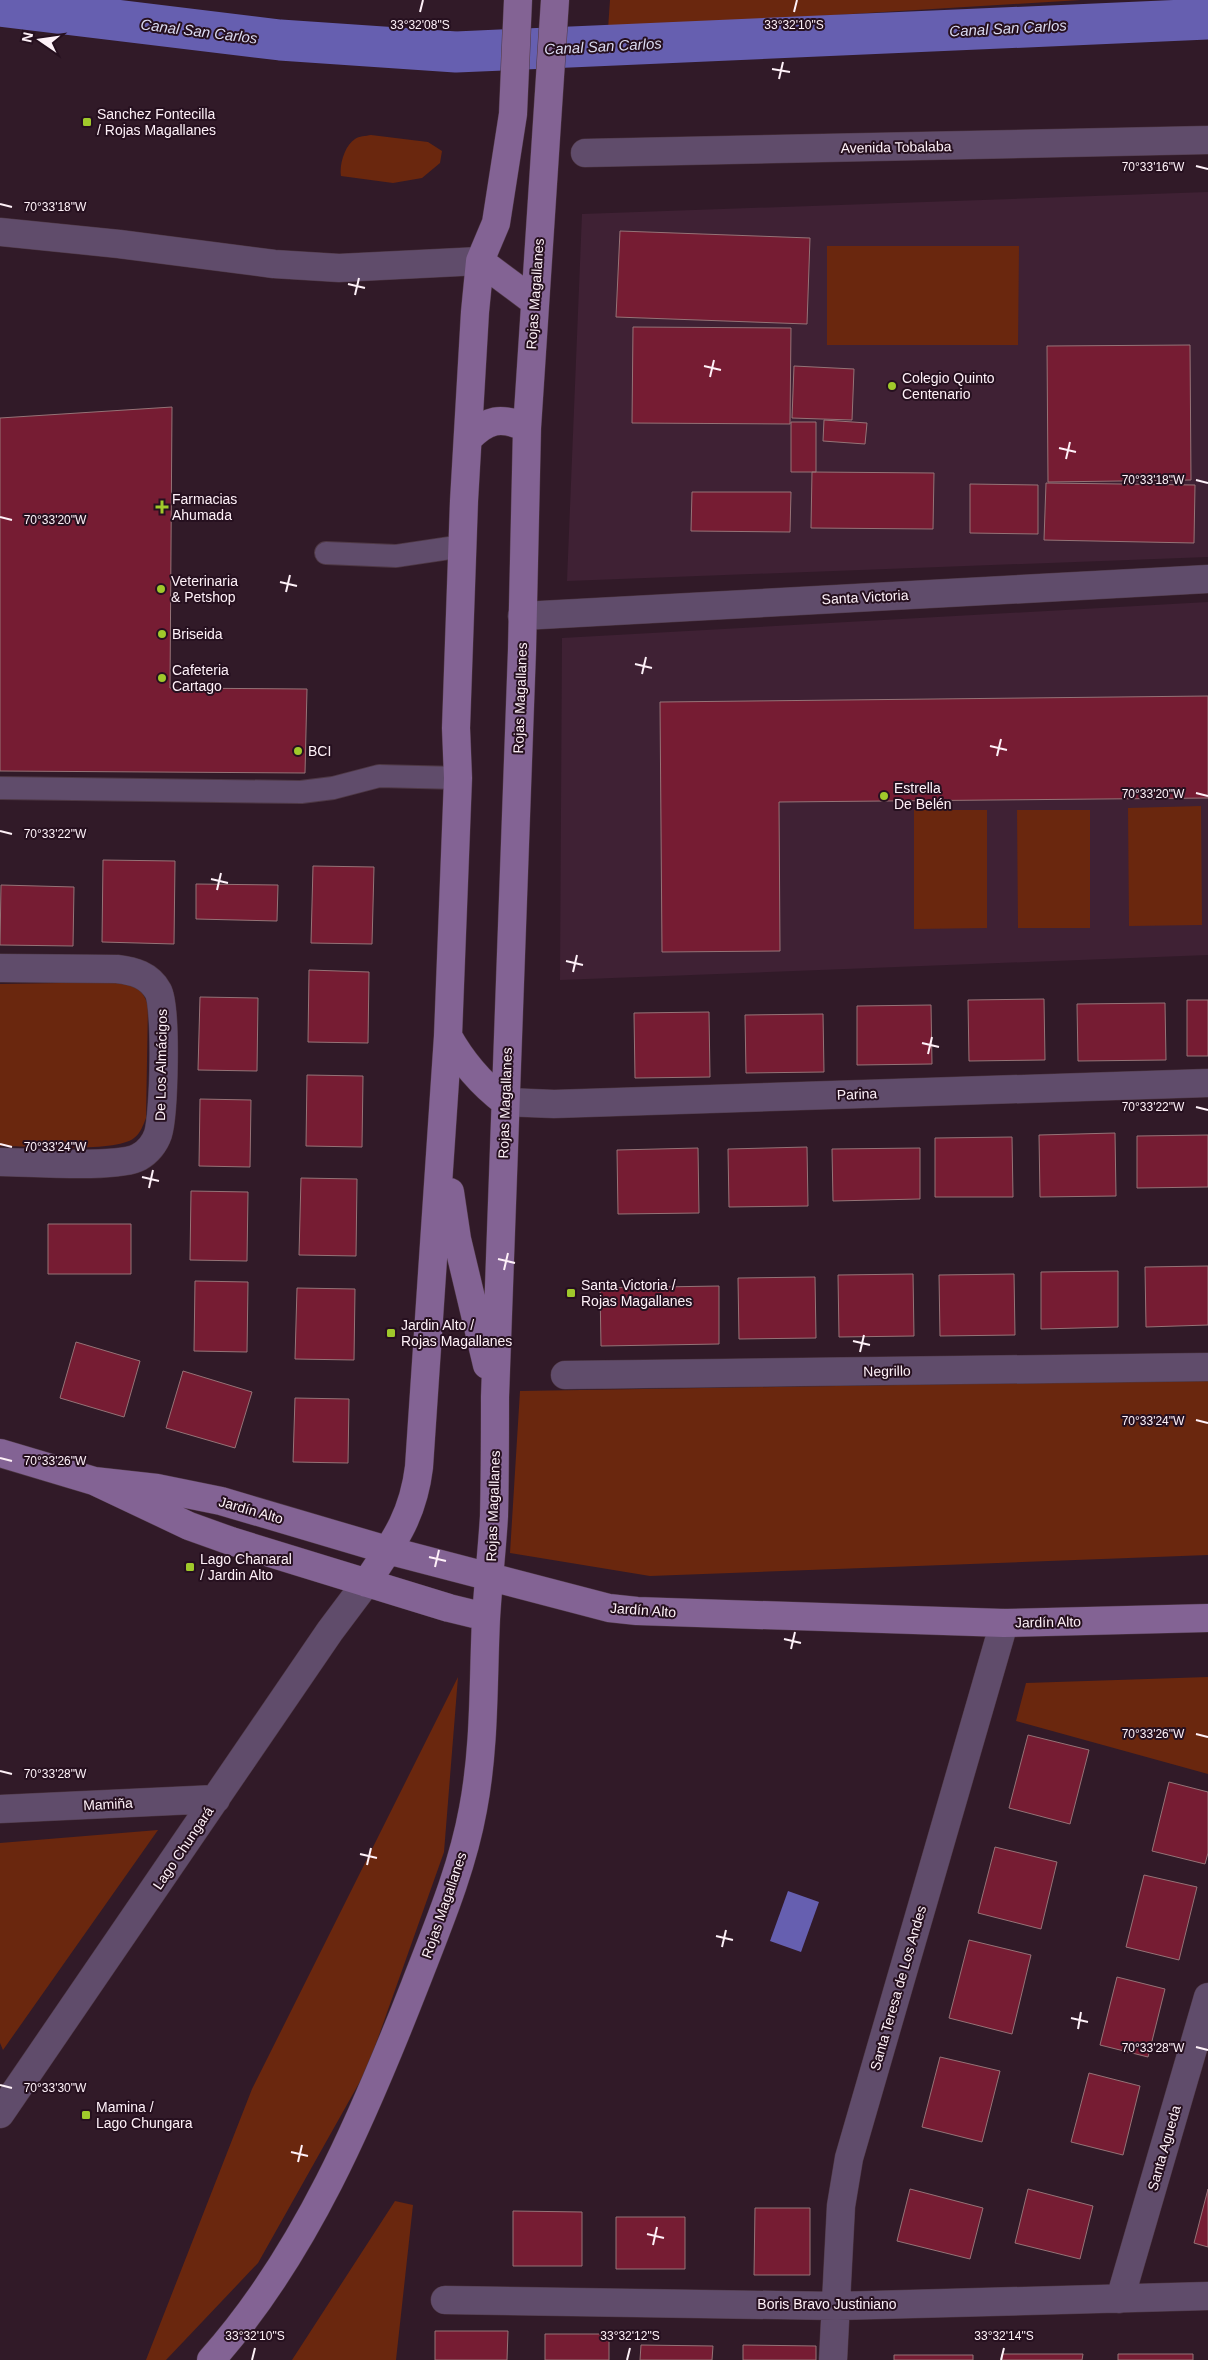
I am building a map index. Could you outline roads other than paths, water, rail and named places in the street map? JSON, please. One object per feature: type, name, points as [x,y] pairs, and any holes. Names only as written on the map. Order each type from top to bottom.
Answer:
[{"type":"street","name":"Rojas Magallanes","points":[[366,1583],[410,1511],[416,1489],[448,1036],[458,778],[456,728],[463,546],[480,261],[496,223],[514,99],[518,3]]},
{"type":"street","name":"Rojas Magallanes","points":[[211,2360],[276,2273],[308,2223],[335,2170],[400,2022],[448,1899],[463,1854],[479,1770],[494,1499],[495,1397],[522,616],[526,428],[555,7]]},
{"type":"street","name":"Avenida Tobalaba","points":[[585,153],[1208,140]]},
{"type":"street","points":[[0,232],[119,244],[274,264],[339,268],[480,261],[535,302]]},
{"type":"street","points":[[468,439],[480,427],[495,421],[512,421],[526,428]]},
{"type":"street","name":"Santa Victoria","points":[[522,616],[1208,579]]},
{"type":"street","name":"De Los Almácigos","points":[[0,968],[116,969],[136,972],[145,976],[158,991],[163,1012],[161,1122],[154,1143],[147,1151],[138,1157],[118,1163],[0,1162]]},
{"type":"street","points":[[448,1036],[460,1058],[475,1077],[505,1102]]},
{"type":"street","name":"Parina","points":[[505,1102],[554,1104],[1208,1083]]},
{"type":"street","name":"Rojas Magallanes","points":[[442,1134],[457,1238],[495,1397]]},
{"type":"street","name":"Negrillo","points":[[565,1375],[1208,1367]]},
{"type":"street","name":"Jardín Alto","points":[[0,1453],[94,1481],[189,1526],[366,1583],[486,1617]]},
{"type":"street","name":"Jardín Alto","points":[[94,1481],[157,1488],[221,1501],[490,1579],[531,1587],[609,1608],[637,1611],[1004,1623],[1208,1618]]},
{"type":"street","name":"Lago Chungará","points":[[0,2114],[346,1608],[366,1583]]},
{"type":"street","name":"Santa Teresa de Los Andes","points":[[833,2360],[841,2206],[849,2158],[1004,1623]]},
{"type":"street","name":"Mamiña","points":[[0,1809],[216,1799]]},
{"type":"street","name":"Santa Agueda","points":[[1120,2299],[1208,1997]]},
{"type":"street","name":"Boris Bravo Justiniano","points":[[445,2300],[837,2306],[1208,2296]]},
{"type":"lane","points":[[326,553],[396,556],[463,546]]},
{"type":"lane","points":[[0,788],[301,792],[333,788],[379,776],[458,778]]},
{"type":"waterway","name":"Canal San Carlos","points":[[0,6],[280,40],[456,52],[1208,19]]},
{"type":"place","name":"Sanchez Fontecilla / Rojas Magallanes","points":[[87,122]]},
{"type":"place","name":"Colegio Quinto Centenario","points":[[892,386]]},
{"type":"place","name":"Farmacias Ahumada","points":[[162,507]]},
{"type":"place","name":"Veterinaria & Petshop","points":[[161,589]]},
{"type":"place","name":"Briseida","points":[[162,634]]},
{"type":"place","name":"Cafeteria Cartago","points":[[162,678]]},
{"type":"place","name":"BCI","points":[[298,751]]},
{"type":"place","name":"Estrella De Belén","points":[[884,796]]},
{"type":"place","name":"Santa Victoria / Rojas Magallanes","points":[[571,1293]]},
{"type":"place","name":"Jardin Alto / Rojas Magallanes","points":[[391,1333]]},
{"type":"place","name":"Lago Chanaral / Jardin Alto","points":[[190,1567]]},
{"type":"place","name":"Mamina / Lago Chungara","points":[[86,2115]]}]
